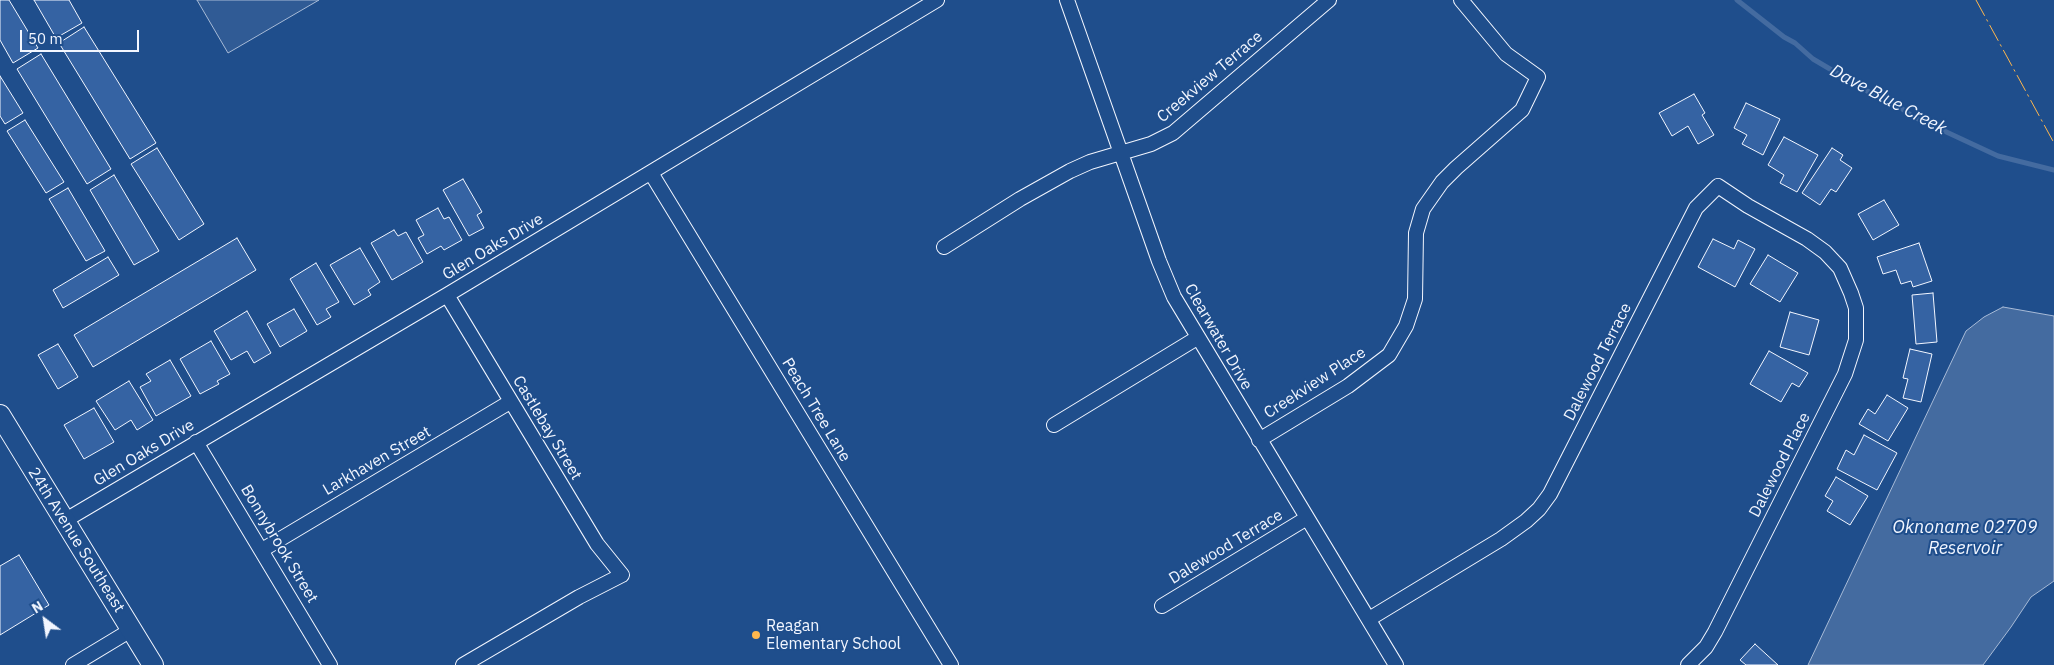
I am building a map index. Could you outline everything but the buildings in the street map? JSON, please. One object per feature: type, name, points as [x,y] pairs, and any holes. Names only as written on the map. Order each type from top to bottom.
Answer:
[{"type":"street","name":"Glen Oaks Drive","points":[[64,521],[447,295],[937,0]]},
{"type":"street","name":"Clearwater Drive","points":[[1067,0],[1166,281],[1197,338],[1396,665]]},
{"type":"street","name":"Creekview Terrace","points":[[944,247],[1055,179],[1090,162],[1151,144],[1173,133],[1329,0]]},
{"type":"street","name":"Creekview Place","points":[[1259,440],[1348,386],[1389,355],[1406,326],[1415,300],[1416,233],[1423,209],[1436,189],[1456,168],[1522,110],[1538,77],[1506,54],[1461,0]]},
{"type":"street","name":"Peach Tree Lane","points":[[651,173],[951,665]]},
{"type":"street","name":"Dalewood Terrace","points":[[1369,619],[1501,539],[1539,509],[1554,485],[1696,208],[1718,186],[1748,206],[1807,239],[1826,252],[1840,268]]},
{"type":"street","name":"Dalewood Place","points":[[1688,665],[1706,647],[1716,632],[1850,363],[1856,340],[1856,308],[1840,268]]},
{"type":"street","name":"Castlebay Street","points":[[447,295],[597,544],[622,576],[578,597],[463,665]]},
{"type":"street","points":[[1054,425],[1197,338]]},
{"type":"street","name":"Larkhaven Street","points":[[262,550],[510,402]]},
{"type":"street","name":"24th Avenue Southeast","points":[[0,415],[153,665]]},
{"type":"street","name":"Bonnybrook Street","points":[[196,442],[330,665]]},
{"type":"street","name":"Dalewood Terrace","points":[[1162,606],[1307,518]]},
{"type":"street","points":[[73,665],[132,630]]},
{"type":"shaded area","points":[[197,0],[319,0],[228,53]]},
{"type":"water","name":"Oknoname 02709 Reservoir","points":[[2003,307],[2054,316],[2054,581],[2031,597],[1983,665],[1808,665],[1966,331],[1984,317]]},
{"type":"waterway","name":"Dave Blue Creek","points":[[1737,0],[1784,37],[1795,43],[1813,59],[1874,95],[1894,103],[1912,116],[1998,156],[2054,170]]},
{"type":"power","points":[[1976,0],[2054,143]]},
{"type":"place","name":"Reagan Elementary School","points":[[756,635]]}]
